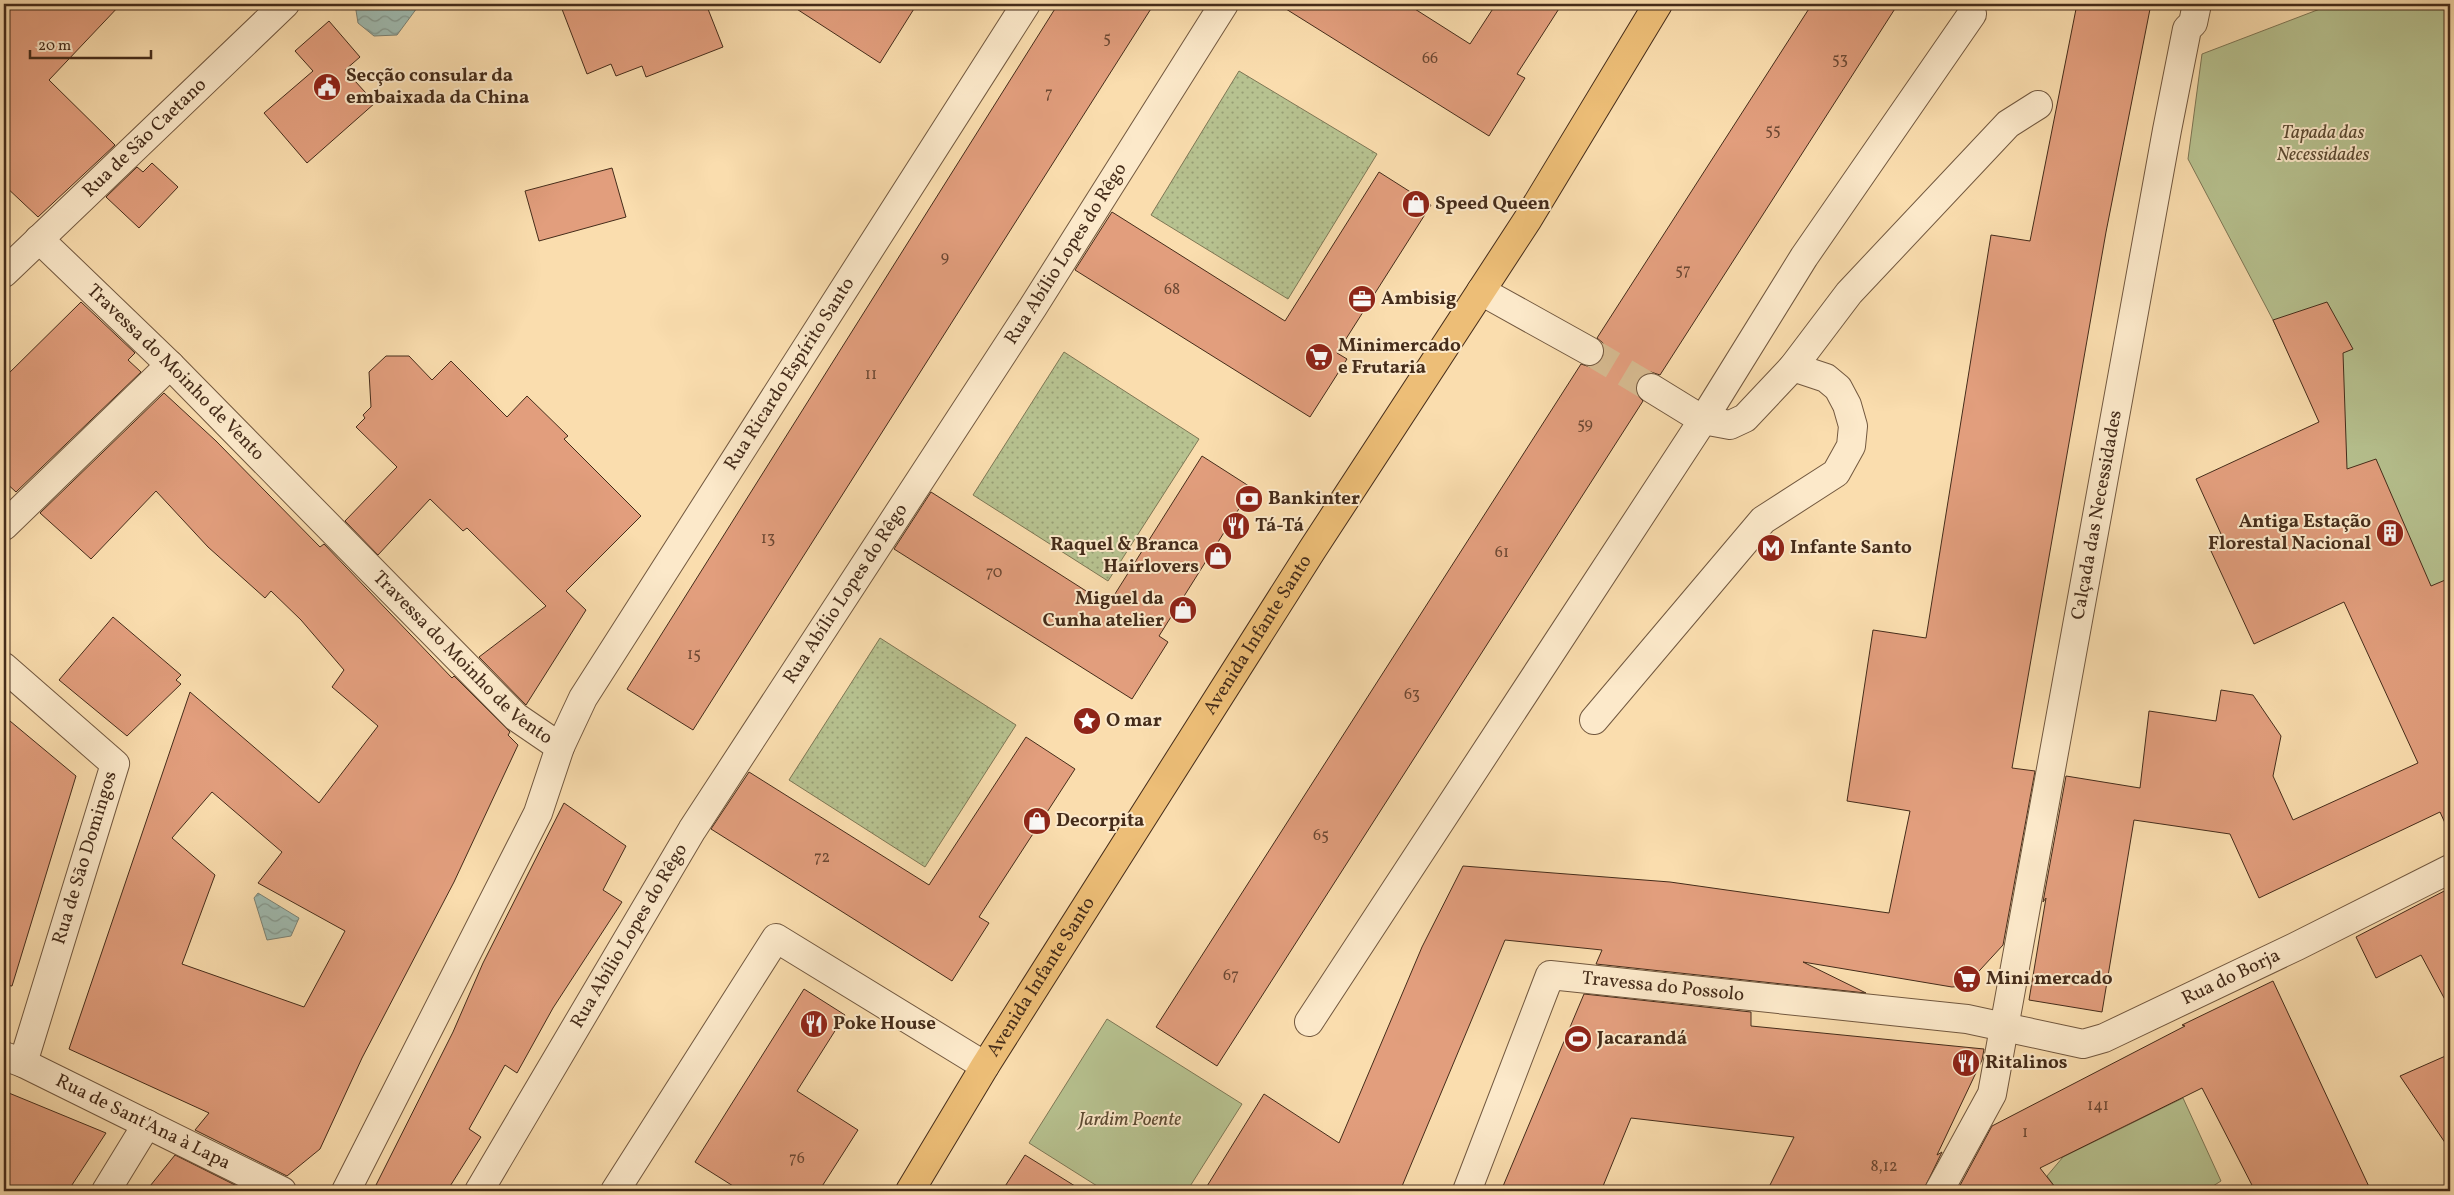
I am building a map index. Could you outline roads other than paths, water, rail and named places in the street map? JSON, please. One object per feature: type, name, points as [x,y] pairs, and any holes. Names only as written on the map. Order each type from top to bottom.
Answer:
[{"type":"main road","name":"Avenida Infante Santo","points":[[910,1191],[985,1066],[1312,550],[1542,197],[1658,4]]},
{"type":"street","name":"Rua de São Caetano","points":[[4,273],[285,4]]},
{"type":"street","name":"Rua Ricardo Espírito Santo","points":[[560,747],[583,698],[1026,4]]},
{"type":"street","name":"Rua Abílio Lopes do Rêgo","points":[[479,1191],[692,830],[1033,307],[1224,4]]},
{"type":"street","name":"Calçada das Necessidades","points":[[1939,1191],[1992,1094],[2167,130],[2187,29],[2193,23],[2197,4]]},
{"type":"street","points":[[1309,1022],[1703,420],[1804,257],[1972,14]]},
{"type":"street","points":[[1652,388],[1703,420],[1730,425],[1745,418],[1794,367],[1849,293],[2008,124],[2038,105]]},
{"type":"street","name":"Travessa do Moinho de Vento","points":[[39,239],[170,365],[516,717],[560,747],[538,813],[346,1191]]},
{"type":"street","points":[[1481,291],[1589,351]]},
{"type":"street","points":[[4,526],[170,365]]},
{"type":"street","points":[[1594,720],[1763,520],[1836,473],[1851,446],[1853,426],[1847,405],[1838,388],[1826,378],[1794,367]]},
{"type":"street","name":"Rua de São Domingos","points":[[4,667],[114,764],[14,1059]]},
{"type":"street","name":"Rua do Borja","points":[[2004,1029],[2083,1044],[2104,1038],[2320,935],[2450,869]]},
{"type":"street","points":[[615,1191],[776,938],[985,1066]]},
{"type":"street","name":"Travessa do Possolo","points":[[1467,1191],[1550,976],[1968,1019],[2004,1029]]},
{"type":"street","name":"Rua de Sant'Ana à Lapa","points":[[14,1059],[282,1191]]},
{"type":"street","points":[[106,1191],[147,1124]]},
{"type":"water","points":[[355,4],[444,4],[442,7],[417,8],[397,35],[374,36],[358,23]]},
{"type":"water","points":[[258,893],[299,918],[291,936],[267,940],[254,898]]},
{"type":"tunnel","points":[[1589,351],[1651,388]]},
{"type":"place","name":"Secção consular da embaixada da China","points":[[327,87]]},
{"type":"place","name":"Speed Queen","points":[[1416,204]]},
{"type":"place","name":"Ambisig","points":[[1362,299]]},
{"type":"place","name":"Minimercado e Frutaria","points":[[1319,357]]},
{"type":"place","name":"Bankinter","points":[[1249,499]]},
{"type":"place","name":"Tá-Tá","points":[[1236,526]]},
{"type":"place","name":"Antiga Estação Florestal Nacional","points":[[2390,533]]},
{"type":"place","name":"Infante Santo","points":[[1771,548]]},
{"type":"place","name":"Raquel & Branca Hairlovers","points":[[1218,556]]},
{"type":"place","name":"Miguel da Cunha atelier","points":[[1183,610]]},
{"type":"place","name":"O mar","points":[[1087,721]]},
{"type":"place","name":"Decorpita","points":[[1037,821]]},
{"type":"place","name":"Mini mercado","points":[[1967,979]]},
{"type":"place","name":"Poke House","points":[[814,1024]]},
{"type":"place","name":"Jacarandá","points":[[1578,1039]]},
{"type":"place","name":"Ritalinos","points":[[1966,1063]]},
{"type":"park label","name":"Tapada das Necessidades","points":[[2323,144]]},
{"type":"park label","name":"Jardim Poente","points":[[1130,1120]]}]
